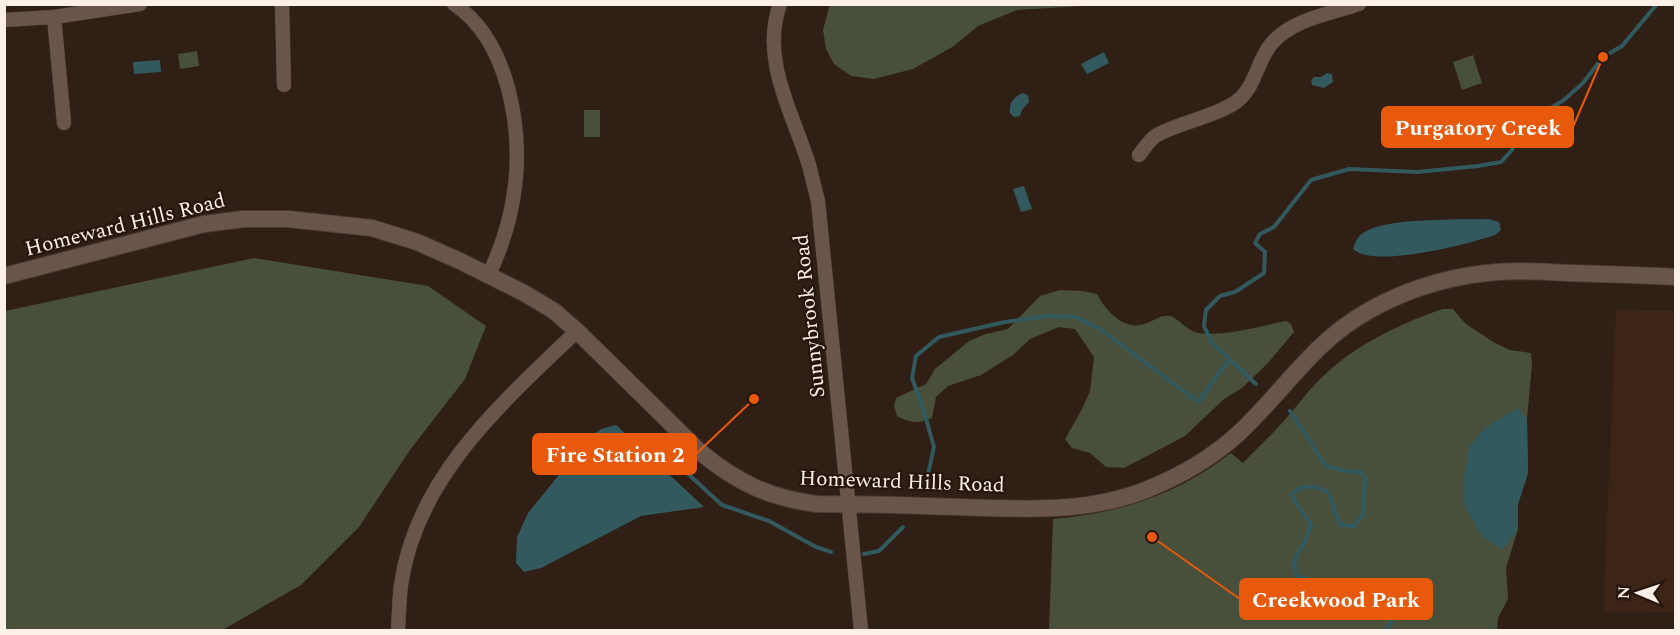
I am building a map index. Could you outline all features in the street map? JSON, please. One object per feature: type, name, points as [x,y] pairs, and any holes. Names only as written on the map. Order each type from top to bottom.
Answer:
[{"type":"street","points":[[4,20],[54,17],[140,4]]},
{"type":"street","points":[[282,4],[284,85]]},
{"type":"street","points":[[454,4],[477,25],[493,46],[512,102],[517,133],[518,168],[513,201],[498,254],[488,276]]},
{"type":"street","name":"Sunnybrook Road","points":[[780,4],[773,37],[779,83],[809,165],[818,201],[861,630]]},
{"type":"street","points":[[1139,155],[1156,136],[1222,110],[1236,102],[1247,91],[1271,44],[1284,32],[1301,23],[1359,4]]},
{"type":"street","points":[[54,17],[64,123]]},
{"type":"street","name":"Homeward Hills Road","points":[[4,276],[204,224],[244,219],[288,219],[372,228],[417,242],[524,293],[554,311],[699,451],[720,469],[744,483],[780,497],[817,504],[1038,509],[1076,507],[1111,501],[1147,489],[1179,474],[1210,456],[1238,434],[1322,345],[1357,318],[1404,294],[1428,285],[1498,272],[1676,277]]},
{"type":"street","points":[[398,630],[401,584],[410,548],[422,514],[438,483],[458,453],[482,426],[577,331]]},
{"type":"shaded area","points":[[1616,310],[1675,311],[1675,612],[1603,613]]},
{"type":"green space","points":[[830,4],[1098,5],[1017,10],[978,26],[954,46],[913,69],[874,79],[851,76],[834,64],[826,49],[823,30]]},
{"type":"green space","points":[[197,51],[199,66],[180,69],[178,54]]},
{"type":"green space","points":[[1473,55],[1482,83],[1462,90],[1453,62]]},
{"type":"green space","points":[[584,110],[600,110],[600,137],[584,137]]},
{"type":"green space","points":[[254,258],[428,286],[486,326],[465,379],[410,450],[359,527],[301,585],[224,629],[5,630],[5,311]]},
{"type":"green space","points":[[1060,290],[1097,294],[1116,318],[1129,325],[1144,324],[1160,317],[1170,316],[1198,333],[1219,334],[1286,321],[1291,324],[1294,332],[1268,363],[1242,388],[1224,399],[1185,436],[1124,468],[1106,467],[1090,453],[1072,448],[1065,439],[1090,391],[1094,357],[1075,329],[1059,327],[1030,339],[1013,355],[981,375],[948,386],[936,397],[932,418],[914,422],[897,416],[894,406],[896,398],[926,384],[935,369],[969,341],[1008,329],[1040,296]]},
{"type":"green space","points":[[1443,309],[1453,309],[1466,324],[1495,343],[1510,350],[1531,353],[1527,419],[1528,473],[1518,504],[1518,529],[1506,568],[1508,599],[1498,618],[1497,630],[1049,630],[1053,519],[1102,512],[1147,500],[1190,480],[1231,453],[1243,463],[1319,380],[1343,359],[1384,334]]},
{"type":"water","points":[[1104,52],[1109,63],[1087,74],[1081,64]]},
{"type":"water","points":[[160,60],[161,72],[134,74],[133,62]]},
{"type":"water","points":[[1327,73],[1332,74],[1333,82],[1324,88],[1312,85],[1311,80],[1314,77],[1321,77]]},
{"type":"water","points":[[1022,93],[1028,95],[1029,102],[1020,116],[1014,117],[1010,113],[1011,104]]},
{"type":"water","points":[[1024,186],[1032,209],[1021,212],[1013,189]]},
{"type":"water","points":[[1488,219],[1499,222],[1501,230],[1495,235],[1444,249],[1380,257],[1364,255],[1353,249],[1363,233],[1388,224],[1423,220]]},
{"type":"water","points":[[1518,408],[1527,419],[1528,473],[1518,504],[1518,529],[1503,549],[1483,538],[1463,503],[1464,476],[1470,445],[1486,427]]},
{"type":"water","points":[[616,425],[704,507],[641,516],[541,568],[524,572],[516,563],[517,537],[528,513],[588,439],[601,429]]},
{"type":"waterway","points":[[1256,384],[1212,343],[1204,326],[1206,310],[1220,296],[1235,292],[1264,273],[1265,252],[1255,243],[1260,234],[1274,227],[1311,180],[1349,169],[1417,172],[1501,162],[1512,150],[1518,135],[1536,117],[1564,100],[1583,83],[1603,57],[1622,46],[1657,4]]},
{"type":"waterway","points":[[926,483],[934,447],[912,378],[916,356],[939,337],[1005,322],[1048,316],[1076,317],[1100,329],[1198,402],[1229,360]]},
{"type":"waterway","points":[[1290,411],[1326,466],[1361,472],[1365,478],[1363,514],[1354,526],[1340,525],[1328,492],[1316,487],[1300,487],[1291,495],[1311,525],[1293,562],[1297,576],[1394,604],[1394,617],[1386,630]]},
{"type":"waterway","points":[[658,468],[675,462],[722,505],[769,521],[816,547],[831,552]]},
{"type":"waterway","points":[[864,554],[879,551],[903,527]]},
{"type":"place","name":"Purgatory Creek","points":[[1603,57]]},
{"type":"place","name":"Fire Station 2","points":[[754,399]]},
{"type":"place","name":"Creekwood Park","points":[[1152,537]]}]
